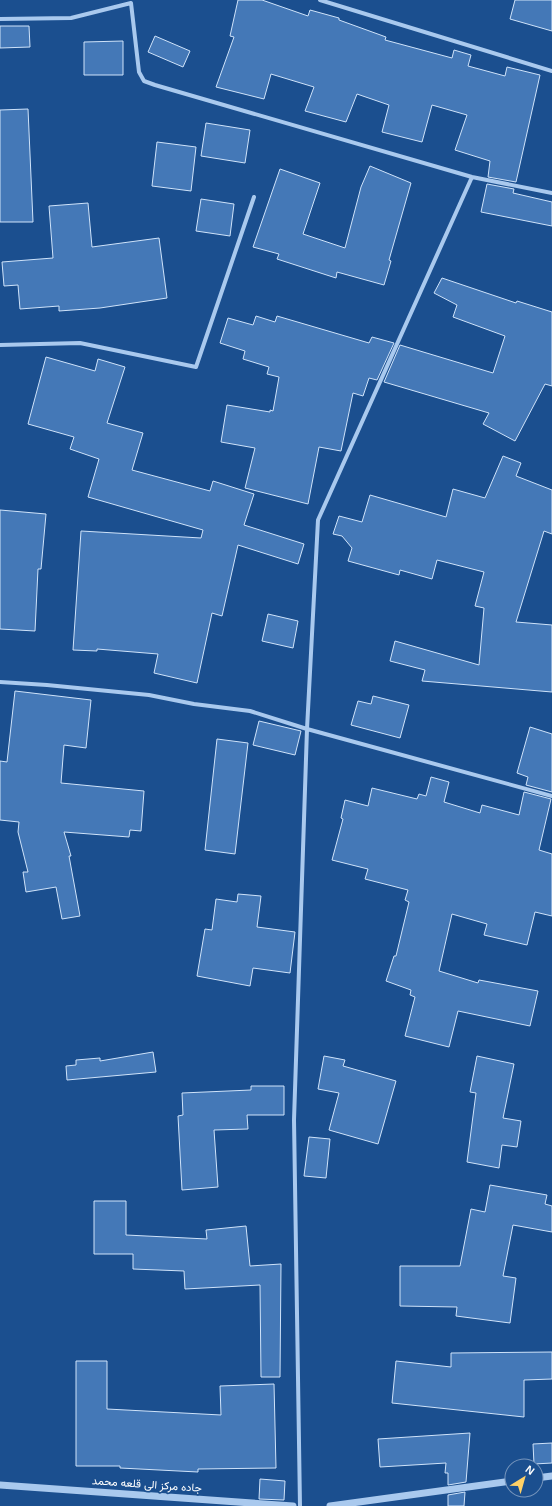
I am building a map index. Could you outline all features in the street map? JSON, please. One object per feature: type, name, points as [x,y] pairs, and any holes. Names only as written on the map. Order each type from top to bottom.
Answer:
[{"type":"street","points":[[320,0],[552,71]]},
{"type":"street","points":[[0,19],[71,18],[131,2],[139,72],[144,80],[155,86],[472,177],[552,193]]},
{"type":"street","points":[[300,1506],[294,1120],[307,729],[318,520],[472,177]]},
{"type":"street","points":[[0,345],[80,344],[196,367],[254,197]]},
{"type":"street","points":[[0,682],[149,695],[194,704],[250,711],[307,729],[552,796]]},
{"type":"street","points":[[330,1506],[504,1482]]},
{"type":"street","name":"جاده مرکز الی قلعه محمد","points":[[0,1485],[293,1506]]},
{"type":"building","points":[[238,0],[262,0],[308,16],[310,10],[339,18],[339,20],[386,37],[385,40],[452,58],[454,50],[471,55],[468,66],[505,76],[507,67],[540,75],[516,182],[488,177],[490,161],[455,150],[467,115],[432,105],[422,142],[382,132],[389,105],[357,94],[346,122],[305,111],[314,87],[271,74],[264,99],[216,87],[234,37],[230,36]]},
{"type":"building","points":[[515,0],[552,0],[552,31],[510,19]]},
{"type":"building","points":[[0,26],[29,26],[30,47],[0,48]]},
{"type":"building","points":[[155,36],[190,51],[183,67],[148,52]]},
{"type":"building","points":[[123,41],[123,75],[84,75],[84,42]]},
{"type":"building","points":[[28,109],[33,222],[0,222],[0,110]]},
{"type":"building","points":[[206,123],[250,130],[245,163],[201,156]]},
{"type":"building","points":[[157,142],[196,147],[191,191],[152,186]]},
{"type":"building","points":[[370,166],[411,183],[389,260],[391,261],[384,285],[337,272],[336,278],[277,259],[279,254],[253,247],[280,169],[320,183],[303,234],[345,248],[361,187]]},
{"type":"building","points":[[487,184],[514,189],[513,193],[552,202],[552,226],[481,212]]},
{"type":"building","points":[[201,199],[234,204],[230,236],[196,231]]},
{"type":"building","points":[[88,203],[92,247],[159,238],[167,298],[100,308],[59,311],[59,306],[20,309],[18,285],[4,286],[2,262],[53,258],[49,206]]},
{"type":"building","points":[[442,278],[516,303],[517,301],[552,312],[552,386],[545,384],[515,441],[483,424],[489,413],[384,382],[400,345],[493,373],[505,336],[453,317],[457,305],[434,293]]},
{"type":"building","points":[[256,316],[275,322],[277,316],[369,343],[372,337],[394,343],[377,380],[369,378],[363,396],[353,393],[341,451],[319,447],[308,504],[245,488],[255,448],[221,442],[227,405],[270,412],[270,410],[273,411],[279,377],[267,374],[269,367],[243,359],[245,351],[220,343],[228,318],[253,325]]},
{"type":"building","points":[[46,357],[95,371],[98,359],[125,367],[107,423],[143,433],[132,470],[210,491],[213,481],[254,494],[244,525],[304,544],[298,564],[238,545],[222,616],[212,613],[197,683],[154,673],[158,654],[97,649],[97,651],[73,650],[81,531],[201,538],[203,530],[88,497],[99,459],[70,449],[74,437],[28,424]]},
{"type":"building","points":[[503,456],[521,463],[516,476],[552,490],[552,534],[544,531],[516,622],[552,625],[552,692],[422,681],[425,670],[390,661],[395,641],[479,665],[484,608],[475,606],[484,572],[437,560],[432,579],[400,570],[399,575],[348,561],[352,548],[342,536],[333,534],[339,516],[362,522],[370,495],[446,517],[453,489],[485,498]]},
{"type":"building","points":[[0,510],[46,514],[41,569],[38,569],[35,631],[0,629]]},
{"type":"building","points":[[268,614],[298,621],[293,648],[262,641]]},
{"type":"building","points":[[15,691],[91,700],[86,748],[64,745],[61,783],[144,791],[141,831],[130,830],[129,837],[64,832],[71,856],[69,856],[80,916],[62,919],[56,887],[26,892],[23,872],[28,872],[18,832],[19,822],[0,820],[0,761],[7,762]]},
{"type":"building","points":[[373,696],[409,705],[400,738],[351,725],[358,701],[371,704]]},
{"type":"building","points":[[259,721],[301,731],[295,755],[253,745]]},
{"type":"building","points":[[530,727],[552,734],[552,792],[526,785],[528,777],[517,773]]},
{"type":"building","points":[[217,739],[248,743],[235,854],[205,850]]},
{"type":"building","points":[[431,777],[449,782],[444,802],[480,813],[482,805],[519,815],[524,792],[551,799],[539,850],[552,854],[552,916],[535,912],[527,945],[484,935],[487,924],[452,914],[439,971],[478,983],[479,980],[538,991],[530,1026],[458,1011],[449,1047],[405,1036],[415,997],[410,995],[411,990],[386,981],[394,956],[396,956],[409,902],[405,900],[408,890],[365,879],[368,869],[332,860],[343,819],[341,818],[345,800],[368,806],[372,788],[417,799],[419,794],[426,796]]},
{"type":"building","points":[[238,894],[261,896],[257,927],[295,932],[290,973],[253,968],[250,986],[197,976],[205,929],[212,930],[216,899],[237,902]]},
{"type":"building","points":[[153,1052],[156,1072],[67,1080],[66,1066],[76,1065],[76,1060],[100,1058],[100,1061]]},
{"type":"building","points":[[324,1056],[345,1060],[343,1066],[396,1081],[378,1144],[329,1130],[339,1093],[318,1089]]},
{"type":"building","points":[[477,1056],[514,1064],[503,1118],[521,1121],[517,1147],[502,1145],[499,1168],[467,1162],[476,1093],[470,1092]]},
{"type":"building","points":[[251,1086],[284,1086],[284,1115],[247,1115],[248,1129],[214,1130],[218,1187],[182,1190],[178,1116],[183,1115],[182,1093],[251,1090]]},
{"type":"building","points":[[309,1137],[330,1139],[326,1178],[304,1176]]},
{"type":"building","points":[[490,1185],[547,1195],[545,1204],[552,1206],[552,1232],[513,1225],[503,1276],[516,1278],[510,1323],[456,1316],[457,1307],[400,1306],[400,1266],[460,1266],[471,1209],[485,1212]]},
{"type":"building","points":[[94,1201],[126,1201],[126,1235],[207,1239],[206,1230],[246,1226],[250,1266],[281,1264],[280,1377],[261,1377],[260,1285],[185,1289],[184,1271],[133,1269],[133,1254],[94,1254]]},
{"type":"building","points":[[552,1352],[552,1379],[524,1380],[524,1417],[392,1403],[396,1361],[451,1367],[451,1353]]},
{"type":"building","points":[[76,1361],[107,1361],[107,1409],[221,1415],[220,1386],[274,1384],[276,1468],[198,1469],[198,1472],[120,1468],[120,1466],[76,1466]]},
{"type":"building","points":[[470,1433],[466,1482],[448,1485],[448,1473],[445,1473],[446,1463],[380,1467],[378,1439]]},
{"type":"building","points":[[552,1443],[552,1463],[544,1463],[544,1458],[534,1458],[533,1444]]},
{"type":"building","points":[[260,1479],[285,1481],[284,1500],[259,1499]]},
{"type":"building","points":[[465,1492],[464,1506],[448,1506],[448,1495]]}]
